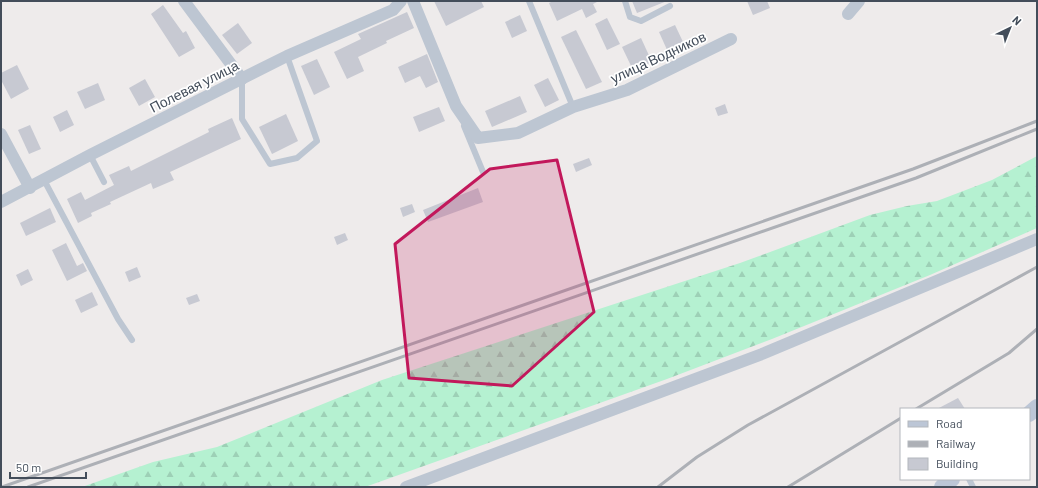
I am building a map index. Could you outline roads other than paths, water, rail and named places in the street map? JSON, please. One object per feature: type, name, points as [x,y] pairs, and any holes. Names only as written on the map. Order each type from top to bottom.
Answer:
[{"type":"street","points":[[184,1],[242,79]]},
{"type":"street","name":"Полевая улица","points":[[1,202],[90,155],[287,56],[392,10],[401,1]]},
{"type":"street","points":[[413,1],[456,106]]},
{"type":"street","points":[[848,14],[859,1]]},
{"type":"street","name":"улица Водников","points":[[456,106],[478,138],[518,133],[573,107],[627,90],[731,39]]},
{"type":"street","points":[[1,134],[30,188]]},
{"type":"street","points":[[406,487],[762,354],[1037,239]]},
{"type":"street","points":[[942,487],[951,480]]},
{"type":"lane","points":[[529,1],[573,107]]},
{"type":"lane","points":[[625,1],[630,18],[641,21],[670,6]]},
{"type":"lane","points":[[242,79],[242,119],[270,164],[297,158],[317,141],[287,56]]},
{"type":"lane","points":[[456,106],[483,172]]},
{"type":"lane","points":[[90,155],[104,182]]},
{"type":"lane","points":[[44,180],[118,319],[132,340]]},
{"type":"railway","points":[[2,487],[913,169],[1037,121]]},
{"type":"railway","points":[[28,487],[916,178],[1037,129]]},
{"type":"railway","points":[[658,487],[697,457],[748,425],[1037,267]]},
{"type":"railway","points":[[918,408],[1009,353],[1037,329]]},
{"type":"railway","points":[[788,487],[900,419]]}]
